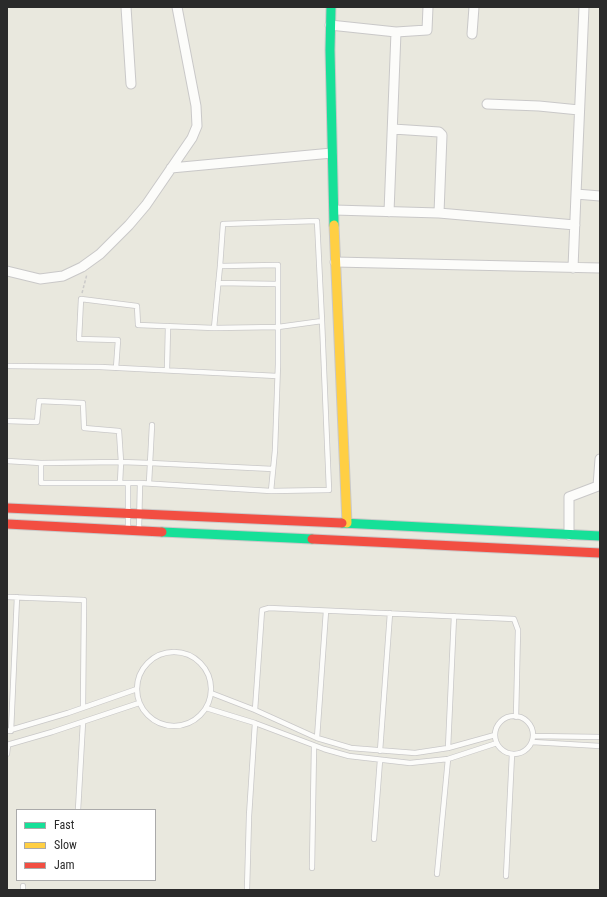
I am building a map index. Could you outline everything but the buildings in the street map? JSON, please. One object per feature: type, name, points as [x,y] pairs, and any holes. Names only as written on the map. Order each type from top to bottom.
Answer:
[{"type":"street","points":[[126,7],[131,84]]},
{"type":"street","points":[[7,271],[40,279],[63,276],[82,267],[100,254],[129,225],[146,205],[192,138],[197,126],[197,117],[177,7]]},
{"type":"street","points":[[331,7],[330,50],[334,262],[347,522]]},
{"type":"street","points":[[330,24],[396,32],[427,30],[428,7]]},
{"type":"street","points":[[472,34],[474,7]]},
{"type":"street","points":[[573,268],[584,7]]},
{"type":"street","points":[[389,212],[396,32]]},
{"type":"street","points":[[486,104],[539,106],[580,110]]},
{"type":"street","points":[[393,129],[439,132],[442,135],[439,213]]},
{"type":"street","points":[[171,168],[332,153]]},
{"type":"street","points":[[576,194],[600,196]]},
{"type":"street","points":[[334,210],[439,213],[575,226]]},
{"type":"street","points":[[334,262],[600,268]]},
{"type":"street","points":[[569,534],[569,497],[598,486],[600,459]]},
{"type":"street","points":[[7,508],[347,522],[600,536]]},
{"type":"street","points":[[7,524],[600,553]]},
{"type":"lane","points":[[42,463],[41,483],[140,482],[271,491],[329,490],[317,221],[223,224],[214,328]]},
{"type":"lane","points":[[220,266],[278,265],[277,376],[271,491]]},
{"type":"lane","points":[[218,283],[278,284]]},
{"type":"lane","points":[[116,368],[118,340],[79,339],[81,299],[137,306],[138,325],[214,328],[278,327],[322,321]]},
{"type":"lane","points":[[167,370],[168,326]]},
{"type":"lane","points":[[7,366],[116,368],[277,376]]},
{"type":"lane","points":[[7,421],[37,422],[39,401],[83,403],[84,428],[119,431],[121,462],[120,483]]},
{"type":"lane","points":[[149,483],[152,425]]},
{"type":"lane","points":[[7,461],[42,463],[121,462],[273,470]]},
{"type":"lane","points":[[139,530],[140,482]]},
{"type":"lane","points":[[128,483],[128,530]]},
{"type":"lane","points":[[7,597],[84,600],[83,707]]},
{"type":"lane","points":[[17,597],[9,731],[137,689]]},
{"type":"lane","points":[[255,710],[262,610],[269,608],[514,619],[518,630],[516,717]]},
{"type":"lane","points":[[317,738],[326,611]]},
{"type":"lane","points":[[380,750],[390,613]]},
{"type":"lane","points":[[448,748],[454,616]]},
{"type":"lane","points":[[173,652],[188,655],[202,664],[208,672],[211,693],[206,708],[199,717],[190,724],[178,727],[156,723],[147,716],[139,703],[137,689],[139,675],[145,666],[153,658],[162,654],[173,652]]},
{"type":"lane","points":[[211,693],[255,710],[317,738],[350,748],[415,753],[448,748],[495,734]]},
{"type":"lane","points":[[7,754],[7,745],[139,703]]},
{"type":"lane","points":[[206,708],[255,723],[314,746],[349,756],[380,760],[410,763],[448,759],[497,743]]},
{"type":"lane","points":[[516,717],[525,719],[530,724],[533,736],[532,742],[524,752],[512,754],[506,753],[501,749],[497,743],[495,734],[497,726],[501,721],[507,718],[516,717]]},
{"type":"lane","points":[[78,809],[82,722]]},
{"type":"lane","points":[[247,890],[249,816],[255,723]]},
{"type":"lane","points":[[533,736],[600,737]]},
{"type":"lane","points":[[532,742],[600,746]]},
{"type":"lane","points":[[312,868],[314,746]]},
{"type":"lane","points":[[506,876],[512,754]]},
{"type":"lane","points":[[437,874],[448,759]]},
{"type":"lane","points":[[374,839],[380,760]]},
{"type":"path","points":[[81,299],[87,274]]},
{"type":"traffic: fast","points":[[331,7],[330,50],[334,225]]},
{"type":"traffic: fast","points":[[342,523],[600,536]]},
{"type":"traffic: fast","points":[[162,532],[312,539]]},
{"type":"traffic: slow","points":[[334,225],[347,523]]},
{"type":"traffic: jam","points":[[7,508],[342,523]]},
{"type":"traffic: jam","points":[[7,524],[162,532]]},
{"type":"traffic: jam","points":[[312,539],[600,553]]}]
